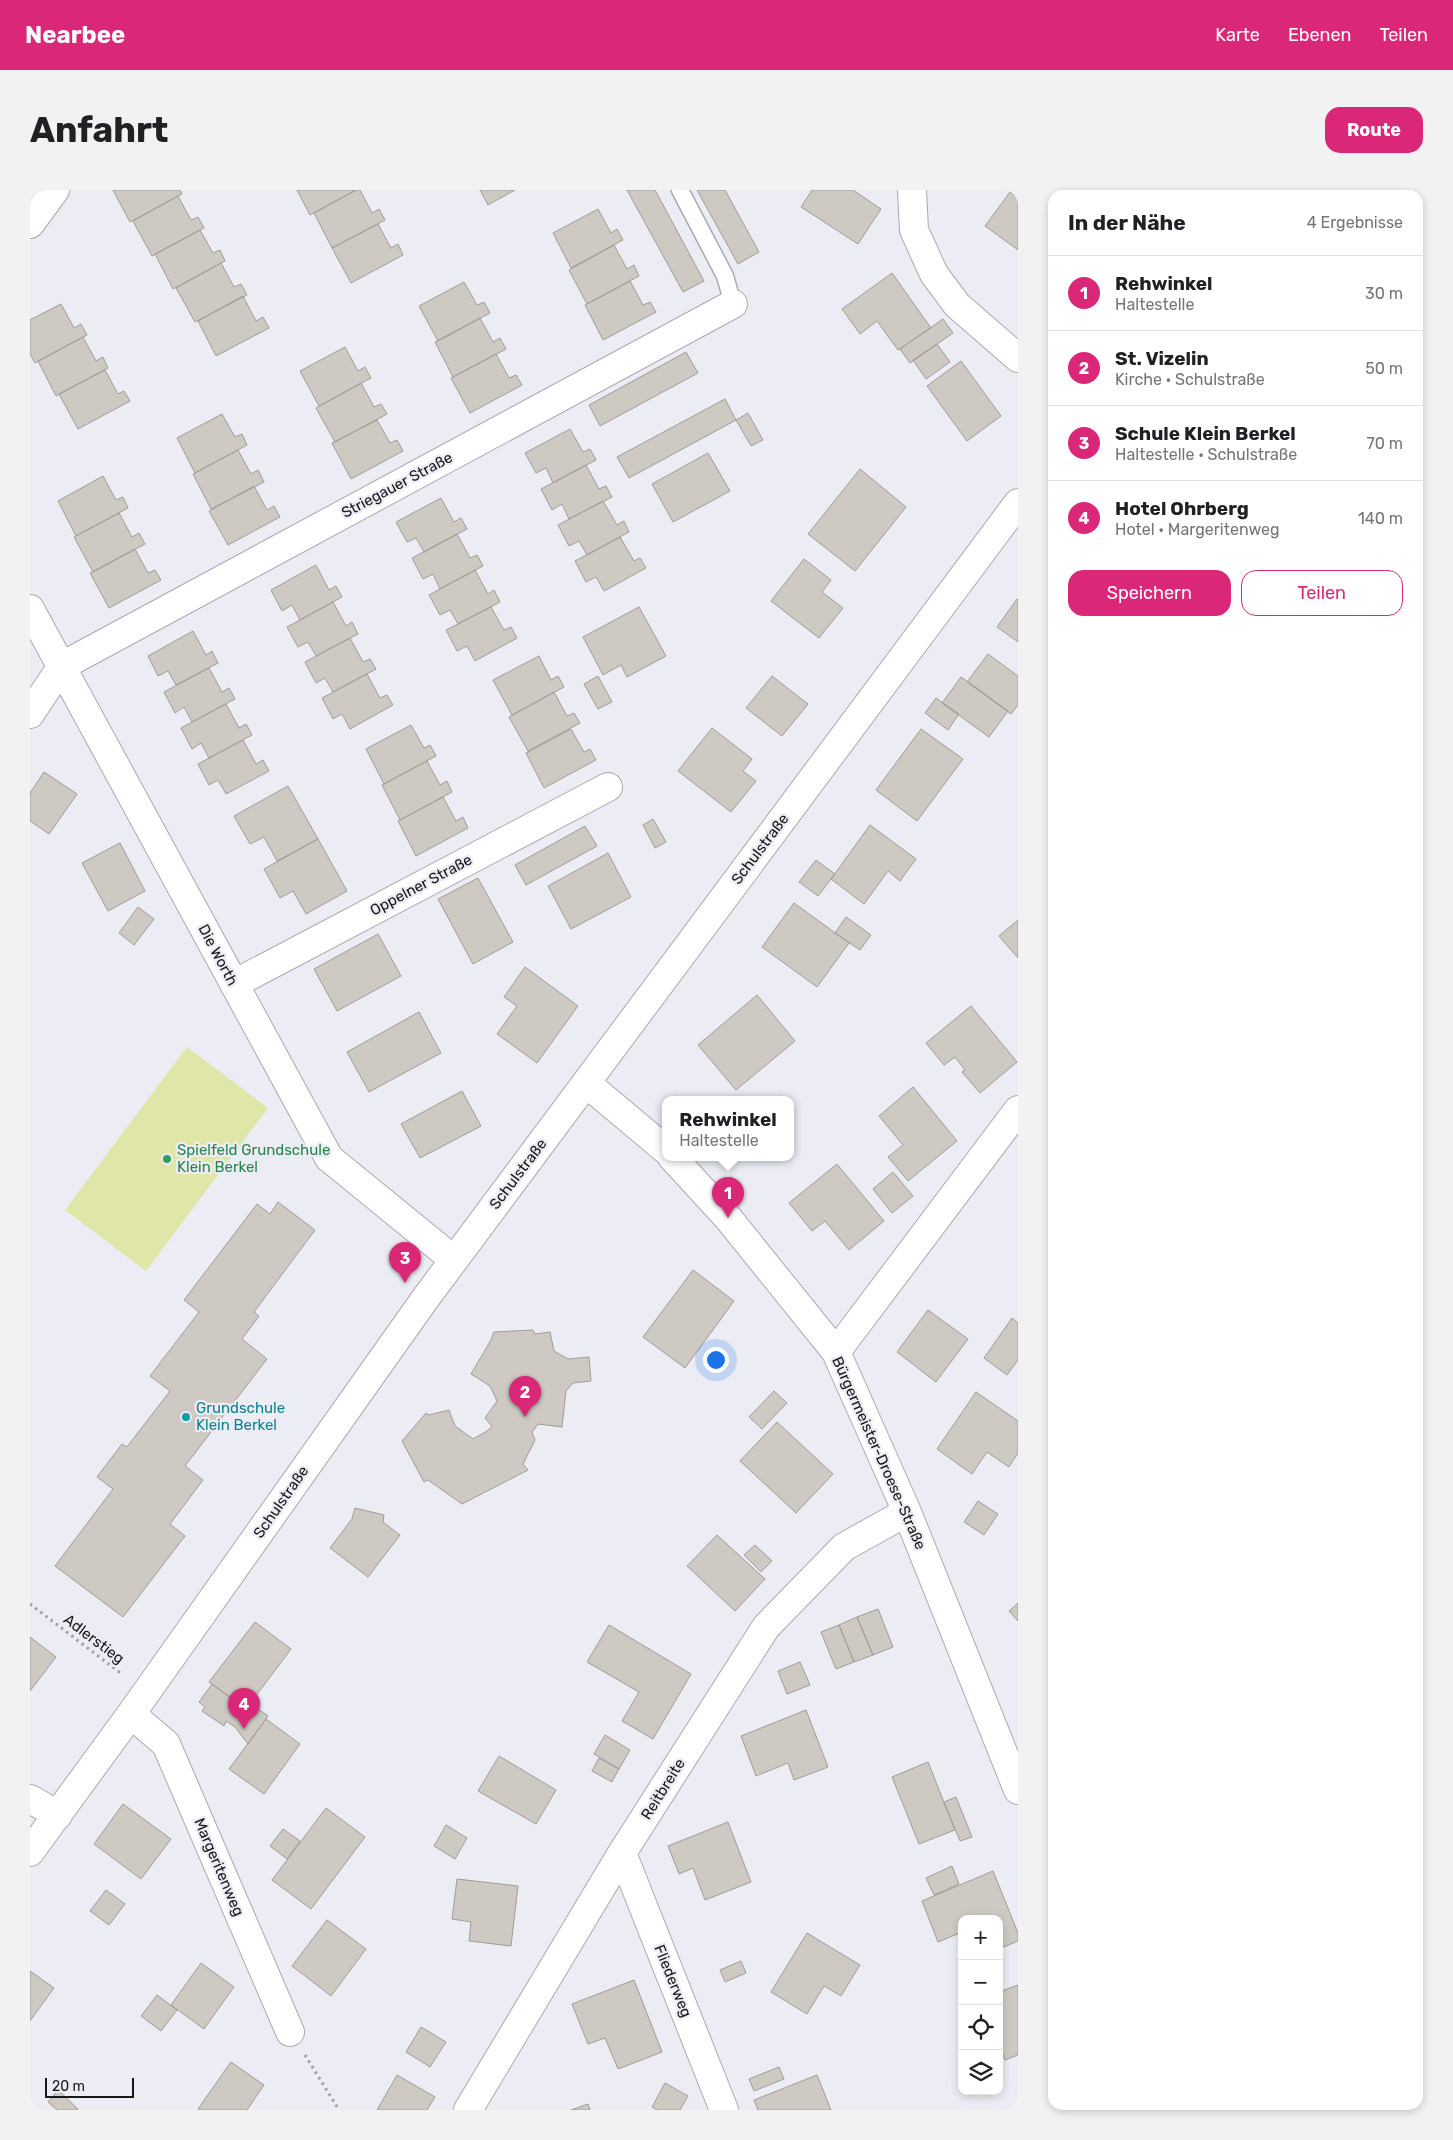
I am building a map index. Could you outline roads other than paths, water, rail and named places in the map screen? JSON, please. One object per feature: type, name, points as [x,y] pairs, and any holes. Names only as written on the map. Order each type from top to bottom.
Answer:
[{"type":"street","points":[[30,224],[54,190]]},
{"type":"street","points":[[912,190],[914,230],[934,274],[957,305],[1018,358]]},
{"type":"street","name":"Striegauer Straße","points":[[62,666],[733,304]]},
{"type":"street","name":"Schulstraße","points":[[30,1852],[454,1260],[1018,503]]},
{"type":"street","name":"Die Worth","points":[[30,609],[329,1158],[454,1260]]},
{"type":"street","points":[[30,714],[62,666]]},
{"type":"street","name":"Oppelner Straße","points":[[234,984],[608,787]]},
{"type":"street","points":[[586,1083],[662,1147]]},
{"type":"street","points":[[836,1352],[1018,1110]]},
{"type":"street","name":"Bürgermeister-Droese-Straße","points":[[676,1161],[728,1218],[836,1352],[907,1512],[1018,1790]]},
{"type":"street","name":"Reitbreite","points":[[468,2110],[622,1853],[766,1627],[844,1547],[907,1512]]},
{"type":"street","name":"Margeritenweg","points":[[138,1703],[166,1744],[290,2032]]},
{"type":"street","points":[[30,1800],[58,1815]]},
{"type":"street","name":"Fliederweg","points":[[622,1853],[724,2110]]},
{"type":"lane","points":[[680,190],[725,276],[733,304]]},
{"type":"place","name":"Spielfeld Grundschule Klein Berkel","points":[[167,1159]]},
{"type":"place","name":"Rehwinkel","points":[[728,1218]]},
{"type":"place","name":"Schule Klein Berkel","points":[[405,1283]]},
{"type":"place","name":"Grundschule Klein Berkel","points":[[186,1417]]},
{"type":"place","name":"St. Vizelin","points":[[525,1417]]},
{"type":"place","name":"Hotel Ohrberg","points":[[244,1729]]}]
